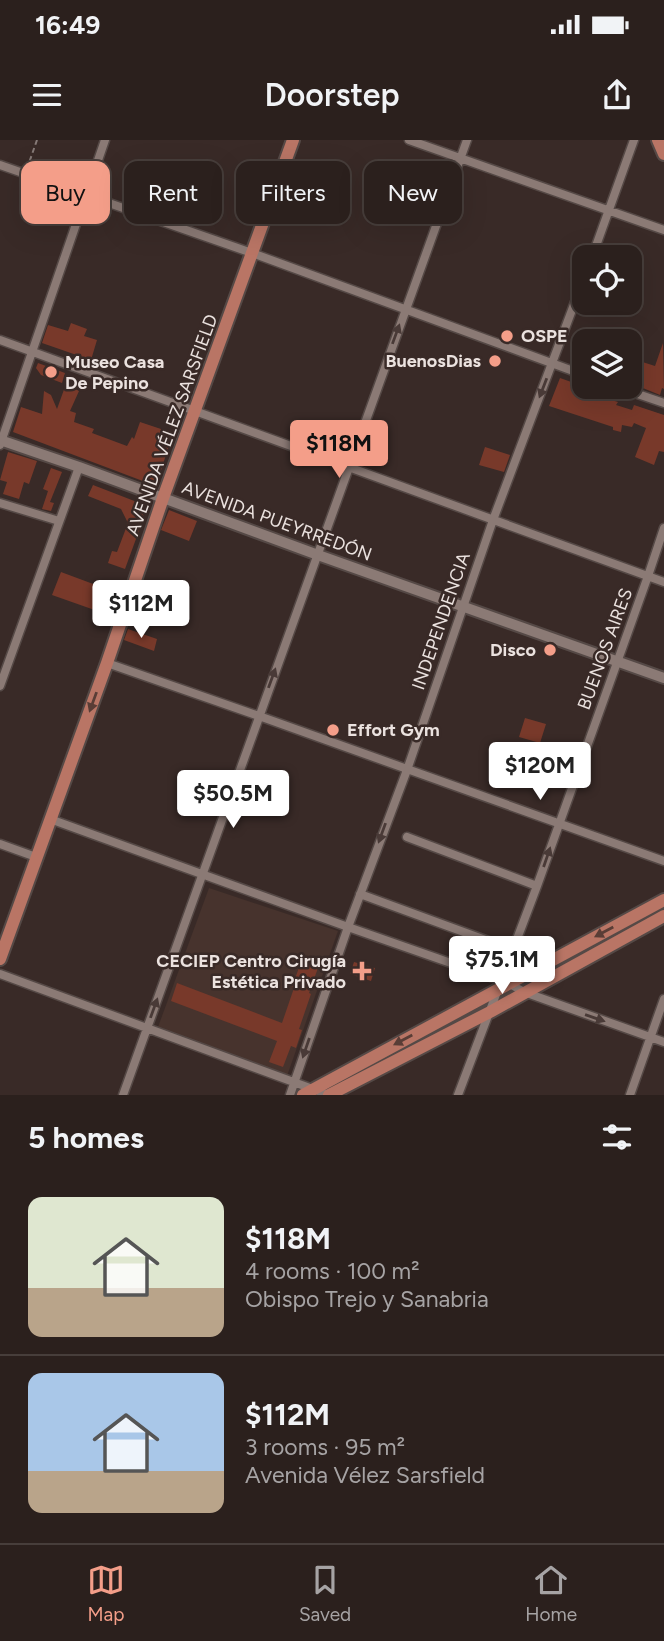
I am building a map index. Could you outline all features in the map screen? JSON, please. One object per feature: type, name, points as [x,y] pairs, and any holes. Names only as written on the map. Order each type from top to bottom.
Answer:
[{"type":"main road","name":"AVENIDA VÉLEZ SARSFIELD","points":[[0,959],[293,140]]},
{"type":"main road","points":[[658,140],[664,154]]},
{"type":"main road","name":"AVENIDA PUEYRREDÓN","points":[[1,442],[79,467],[664,678]]},
{"type":"main road","points":[[307,1092],[502,984],[664,900]]},
{"type":"main road","points":[[329,1095],[490,1012],[664,916]]},
{"type":"street","points":[[98,161],[105,140]]},
{"type":"street","points":[[409,140],[664,230]]},
{"type":"street","points":[[123,1095],[467,140]]},
{"type":"street","points":[[597,245],[634,140]]},
{"type":"street","points":[[0,165],[21,172]]},
{"type":"street","points":[[110,203],[572,371]]},
{"type":"street","points":[[1,442],[76,224]]},
{"type":"street","name":"INDEPENDENCIA","points":[[290,1095],[463,606],[572,310]]},
{"type":"street","points":[[0,340],[664,582]]},
{"type":"street","points":[[642,396],[664,404]]},
{"type":"street","points":[[0,686],[2,672],[79,467]]},
{"type":"street","points":[[0,503],[59,521]]},
{"type":"street","name":"BUENOS AIRES","points":[[458,1095],[502,984],[664,528]]},
{"type":"street","points":[[107,663],[664,861]]},
{"type":"street","points":[[50,819],[664,1042]]},
{"type":"street","points":[[407,836],[537,886]]},
{"type":"street","points":[[0,844],[36,857]]},
{"type":"street","points":[[360,894],[513,950]]},
{"type":"street","points":[[0,974],[294,1082],[307,1092],[329,1095]]},
{"type":"street","points":[[630,1095],[664,999]]},
{"type":"path","points":[[33,161],[30,160],[37,140]]},
{"type":"shaded area","points":[[209,888],[338,931],[287,1076],[158,1027]]},
{"type":"shaded area","points":[[664,902],[664,913],[530,984],[527,979]]},
{"type":"shaded area","points":[[481,1004],[483,1011],[325,1094],[322,1089]]},
{"type":"building","points":[[71,323],[87,329],[84,336],[97,340],[91,360],[42,343],[48,325],[68,331]]},
{"type":"building","points":[[663,343],[664,389],[662,388],[660,395],[642,388],[642,362],[655,366]]},
{"type":"building","name":"Museo Casa De Pepino","points":[[38,363],[65,373],[62,383],[41,375],[36,368]]},
{"type":"building","points":[[560,378],[572,382],[572,399],[608,399],[618,402],[616,405],[632,410],[634,405],[664,415],[664,452],[659,451],[654,465],[635,457],[646,428],[634,423],[632,427],[622,425],[621,432],[549,406]]},
{"type":"building","points":[[66,384],[79,391],[70,411],[76,413],[74,422],[94,429],[92,433],[127,446],[132,437],[134,439],[140,422],[173,433],[156,486],[13,432],[21,407],[42,414],[44,391],[51,395],[57,409]]},
{"type":"building","points":[[485,447],[510,455],[504,472],[479,465]]},
{"type":"building","points":[[8,452],[37,461],[29,484],[24,482],[19,499],[3,494],[7,482],[0,480]]},
{"type":"building","points":[[51,468],[62,472],[50,502],[54,503],[51,511],[42,509],[48,491],[43,489]]},
{"type":"building","points":[[93,485],[137,502],[144,517],[125,569],[108,563],[112,551],[117,552],[128,523],[121,509],[88,496]]},
{"type":"building","points":[[169,510],[197,521],[189,541],[161,530]]},
{"type":"building","points":[[61,572],[112,591],[103,613],[52,595]]},
{"type":"building","points":[[128,629],[157,639],[154,651],[124,640]]},
{"type":"building","points":[[525,718],[546,724],[540,743],[519,737]]},
{"type":"building","points":[[301,962],[318,968],[299,1029],[302,1030],[296,1048],[291,1046],[283,1067],[269,1062],[277,1041],[171,1001],[177,983],[282,1023]]},
{"type":"building","name":"CECIEP Centro Cirugía Estética Privado","points":[[354,962],[375,968],[371,981],[350,974]]},
{"type":"place","name":"OSPE","points":[[507,336]]},
{"type":"place","name":"BuenosDias","points":[[495,361]]},
{"type":"place","name":"Museo Casa De Pepino","points":[[51,372]]},
{"type":"place","name":"Disco","points":[[550,650]]},
{"type":"place","name":"Effort Gym","points":[[333,730]]},
{"type":"place","name":"CECIEP Centro Cirugía Estética Privado","points":[[362,971]]}]
